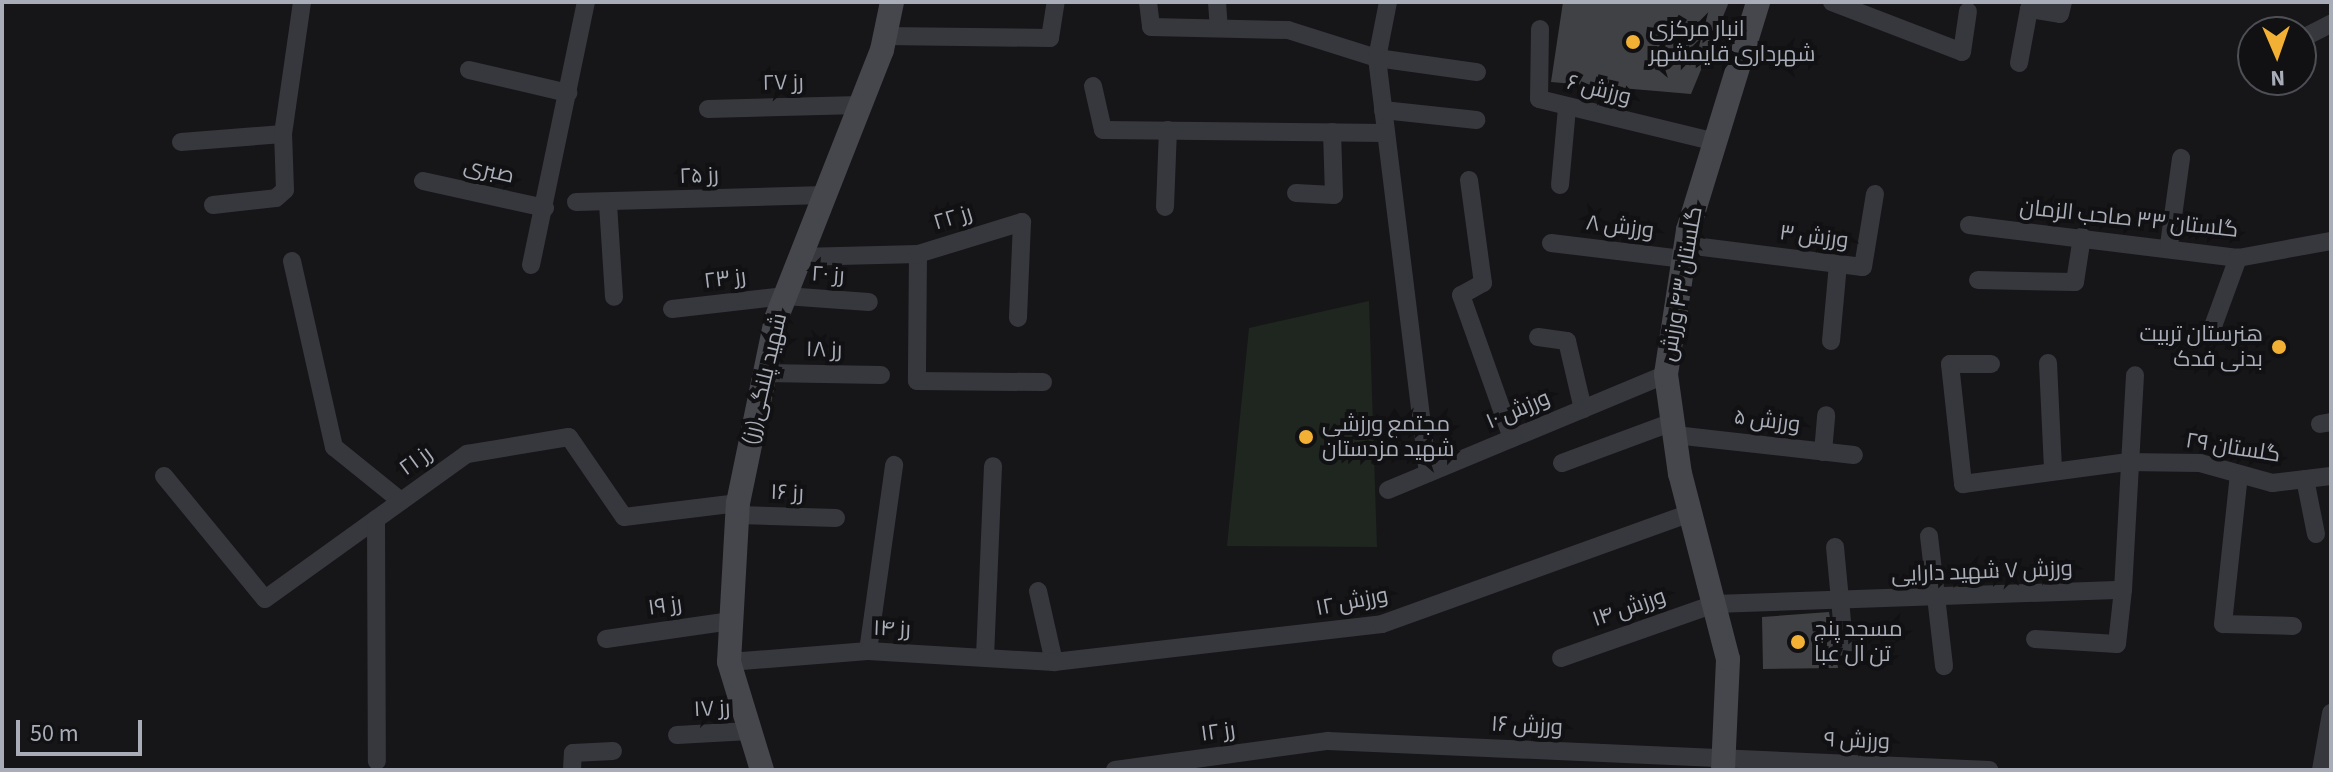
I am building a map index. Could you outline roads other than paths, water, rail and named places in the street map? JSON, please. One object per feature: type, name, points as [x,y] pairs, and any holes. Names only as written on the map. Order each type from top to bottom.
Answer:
[{"type":"street","points":[[213,205],[282,196],[283,134],[302,2]]},
{"type":"street","points":[[531,265],[586,2]]},
{"type":"street","name":"شهید پلنگی(رز)","points":[[762,770],[729,662],[738,509],[765,373],[785,296],[860,105],[885,36],[892,2]]},
{"type":"street","points":[[885,36],[1050,38],[1056,2]]},
{"type":"street","points":[[1148,2],[1151,27],[1288,30],[1377,58],[1477,72]]},
{"type":"street","points":[[1217,2],[1219,28]]},
{"type":"street","points":[[1388,2],[1377,58],[1428,473]]},
{"type":"street","name":"گلستان ۴۳ ورزش","points":[[1723,765],[1728,659],[1690,513],[1666,374],[1685,252],[1758,2]]},
{"type":"street","points":[[1832,2],[1962,52],[1968,11]]},
{"type":"street","points":[[2019,63],[2029,9],[2062,8]]},
{"type":"street","name":"ورزش ۶","points":[[1540,29],[1539,99],[1715,142]]},
{"type":"street","points":[[469,70],[568,93]]},
{"type":"street","points":[[1093,86],[1103,130],[1386,133]]},
{"type":"street","name":"رز ۲۷","points":[[708,109],[860,105]]},
{"type":"street","points":[[1560,185],[1567,108]]},
{"type":"street","points":[[1383,110],[1476,120]]},
{"type":"street","points":[[1165,207],[1168,130]]},
{"type":"street","points":[[1296,193],[1334,195],[1332,132]]},
{"type":"street","points":[[181,142],[283,134]]},
{"type":"street","points":[[2169,245],[2181,158]]},
{"type":"street","points":[[1469,180],[1483,283],[1461,295],[1512,438]]},
{"type":"street","name":"صبری","points":[[423,181],[545,208]]},
{"type":"street","name":"ورزش ۳","points":[[1685,252],[1863,267],[1875,194]]},
{"type":"street","name":"رز ۲۵","points":[[576,202],[608,204],[825,195]]},
{"type":"street","points":[[608,204],[614,297]]},
{"type":"street","name":"رز ۲۲","points":[[800,257],[918,254],[1022,222],[1018,318]]},
{"type":"street","name":"گلستان ۳۳ صاحب الزمان","points":[[1969,225],[2169,245],[2238,258],[2331,241]]},
{"type":"street","points":[[1978,280],[2075,282],[2082,237]]},
{"type":"street","name":"ورزش ۸","points":[[1551,243],[1685,252]]},
{"type":"street","points":[[918,254],[917,381],[1043,382]]},
{"type":"street","points":[[2212,329],[2238,258]]},
{"type":"street","points":[[292,261],[334,447],[401,501]]},
{"type":"street","points":[[1831,341],[1838,264]]},
{"type":"street","name":"رز ۲۰","points":[[785,296],[869,302]]},
{"type":"street","name":"رز ۲۳","points":[[672,309],[785,296]]},
{"type":"street","points":[[1538,337],[1567,341],[1583,409]]},
{"type":"street","points":[[2048,363],[2053,471]]},
{"type":"street","name":"گلستان ۲۹","points":[[1991,364],[1950,364],[1963,484],[2127,462],[2200,463],[2272,483],[2331,476]]},
{"type":"street","name":"رز ۱۸","points":[[765,373],[881,375]]},
{"type":"street","name":"ورزش ۱۰","points":[[1388,490],[1666,374]]},
{"type":"street","points":[[2035,639],[2117,644],[2135,375]]},
{"type":"street","points":[[1823,452],[1826,415]]},
{"type":"street","points":[[1562,463],[1674,428]]},
{"type":"street","name":"ورزش ۵","points":[[1674,428],[1854,455]]},
{"type":"street","name":"رز ۲۱","points":[[164,476],[265,599],[467,454],[569,437],[624,517],[738,509]]},
{"type":"street","points":[[868,651],[894,465]]},
{"type":"street","points":[[985,657],[993,466]]},
{"type":"street","points":[[2239,474],[2223,624],[2293,626]]},
{"type":"street","points":[[2305,479],[2316,534]]},
{"type":"street","name":"رز ۱۶","points":[[738,509],[836,518]]},
{"type":"street","name":"ورزش ۱۲","points":[[1054,662],[1382,624],[1690,513]]},
{"type":"street","points":[[376,519],[377,761]]},
{"type":"street","points":[[1929,536],[1944,666]]},
{"type":"street","points":[[1835,547],[1845,652]]},
{"type":"street","name":"ورزش ۷ شهید دارایی","points":[[1714,604],[2123,590]]},
{"type":"street","points":[[1038,591],[1054,662]]},
{"type":"street","name":"ورزش ۱۴","points":[[1561,658],[1714,604]]},
{"type":"street","name":"رز ۱۹","points":[[606,639],[731,621]]},
{"type":"street","name":"رز ۱۴","points":[[729,662],[868,651],[1054,662]]},
{"type":"street","points":[[2321,770],[2331,713]]},
{"type":"street","name":"رز ۱۷","points":[[677,735],[750,731]]},
{"type":"street","name":"ورزش ۱۶","points":[[1328,741],[1723,765]]},
{"type":"street","name":"رز ۱۲","points":[[1115,770],[1328,741]]},
{"type":"street","points":[[573,761],[613,751]]},
{"type":"street","name":"ورزش ۹","points":[[1723,765],[1989,770]]},
{"type":"place","name":"انبار مرکزی شهرداری قایمشهر","points":[[1633,42]]},
{"type":"place","name":"هنرستان تربیت بدنی فدک","points":[[2279,347]]},
{"type":"place","name":"مجتمع ورزشی شهید مزدستان","points":[[1306,437]]},
{"type":"place","name":"مسجد پنج تن ال عبا","points":[[1798,642]]}]
